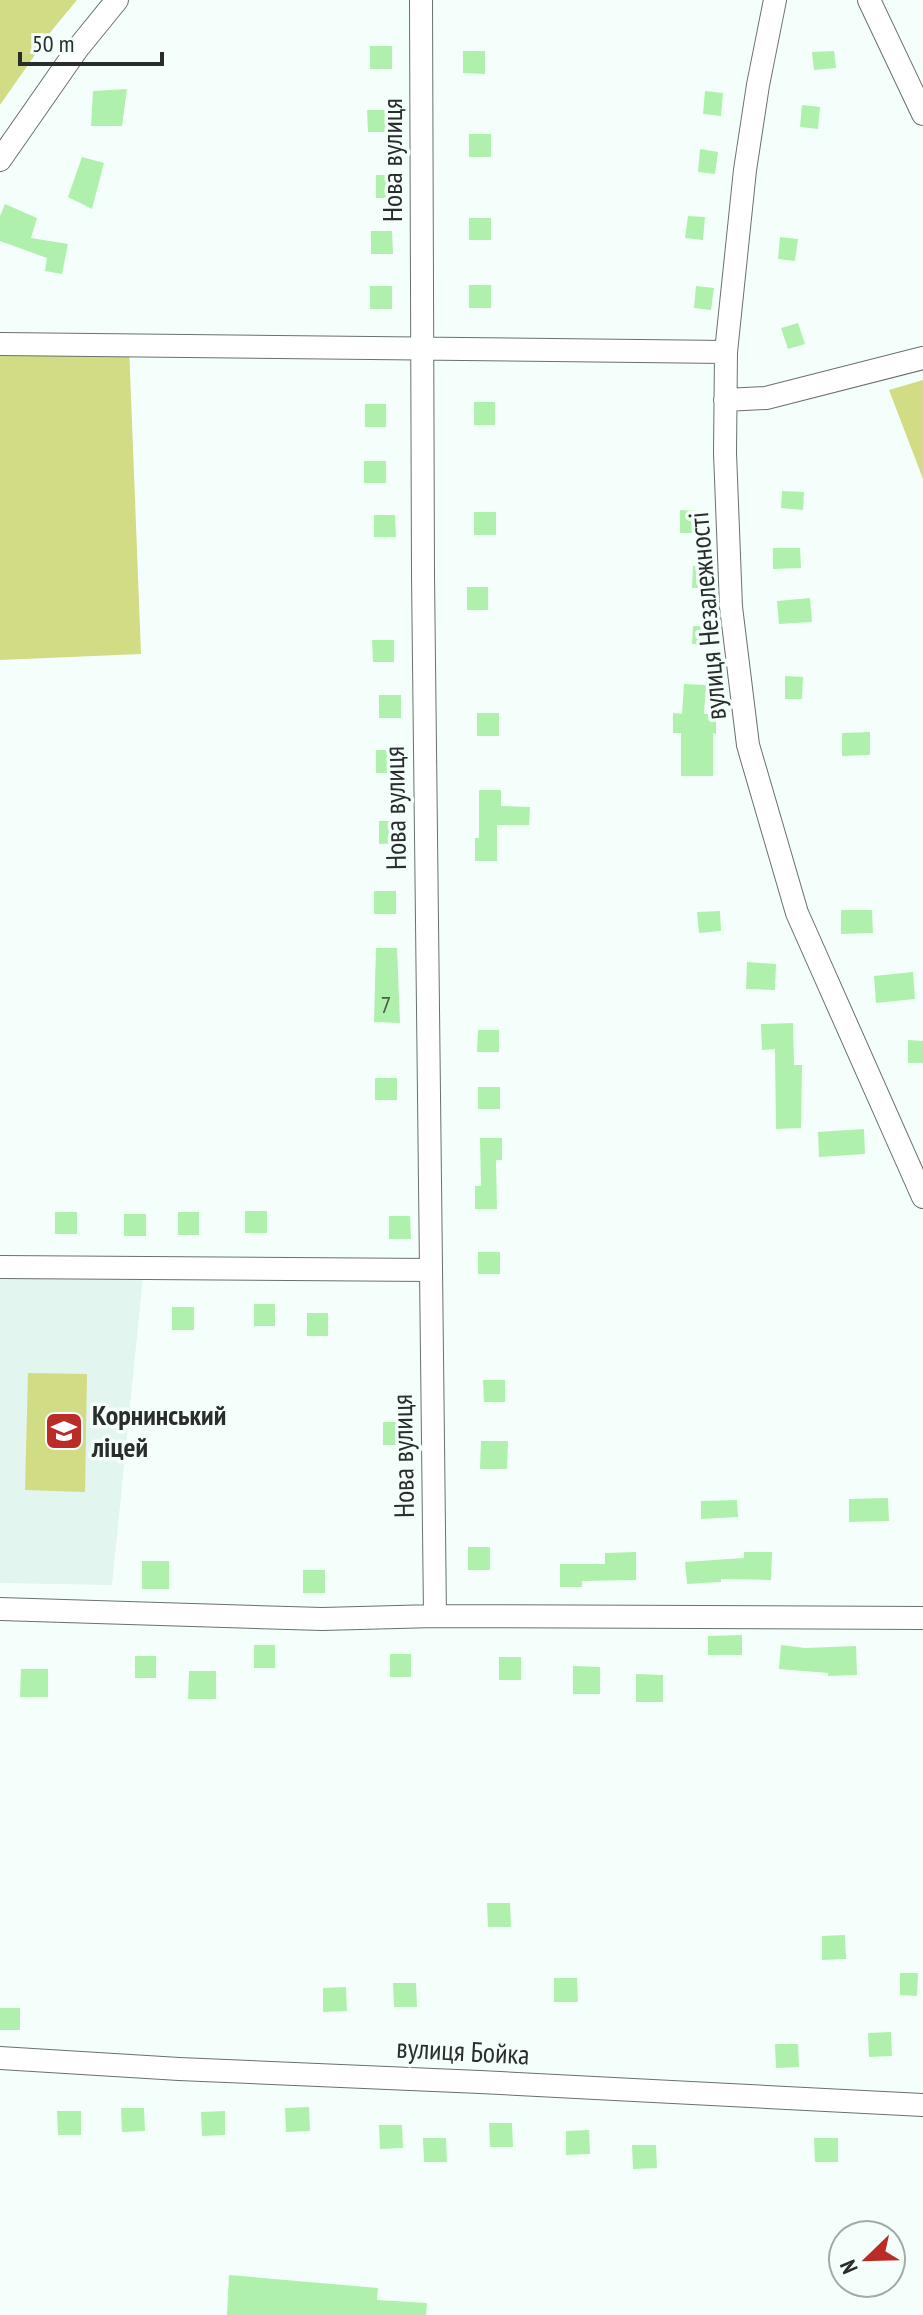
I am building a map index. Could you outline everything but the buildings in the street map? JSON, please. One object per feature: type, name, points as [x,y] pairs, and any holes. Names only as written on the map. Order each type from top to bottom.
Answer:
[{"type":"street","points":[[0,160],[78,48],[117,0]]},
{"type":"street","name":"Нова вулиця","points":[[421,0],[435,1616]]},
{"type":"street","name":"вулиця Незалежності","points":[[775,0],[745,170],[726,352],[731,607],[748,745],[797,913],[923,1197]]},
{"type":"street","points":[[869,0],[923,114]]},
{"type":"street","points":[[0,344],[726,352]]},
{"type":"street","points":[[725,400],[766,398],[923,358]]},
{"type":"street","points":[[0,1267],[431,1270]]},
{"type":"street","points":[[0,1609],[322,1619],[435,1616],[923,1618]]},
{"type":"street","name":"вулиця Бойка","points":[[0,2058],[923,2105]]},
{"type":"shaded area","name":"Корнинський ліцей","points":[[143,1277],[112,1585],[0,1583],[0,1278]]},
{"type":"green space","points":[[0,0],[77,0],[0,105]]},
{"type":"green space","points":[[129,345],[141,654],[0,660],[0,349]]},
{"type":"green space","points":[[923,380],[923,479],[889,390]]},
{"type":"green space","points":[[28,1373],[87,1374],[85,1492],[25,1490]]},
{"type":"place","name":"Корнинський ліцей","points":[[64,1431]]}]
